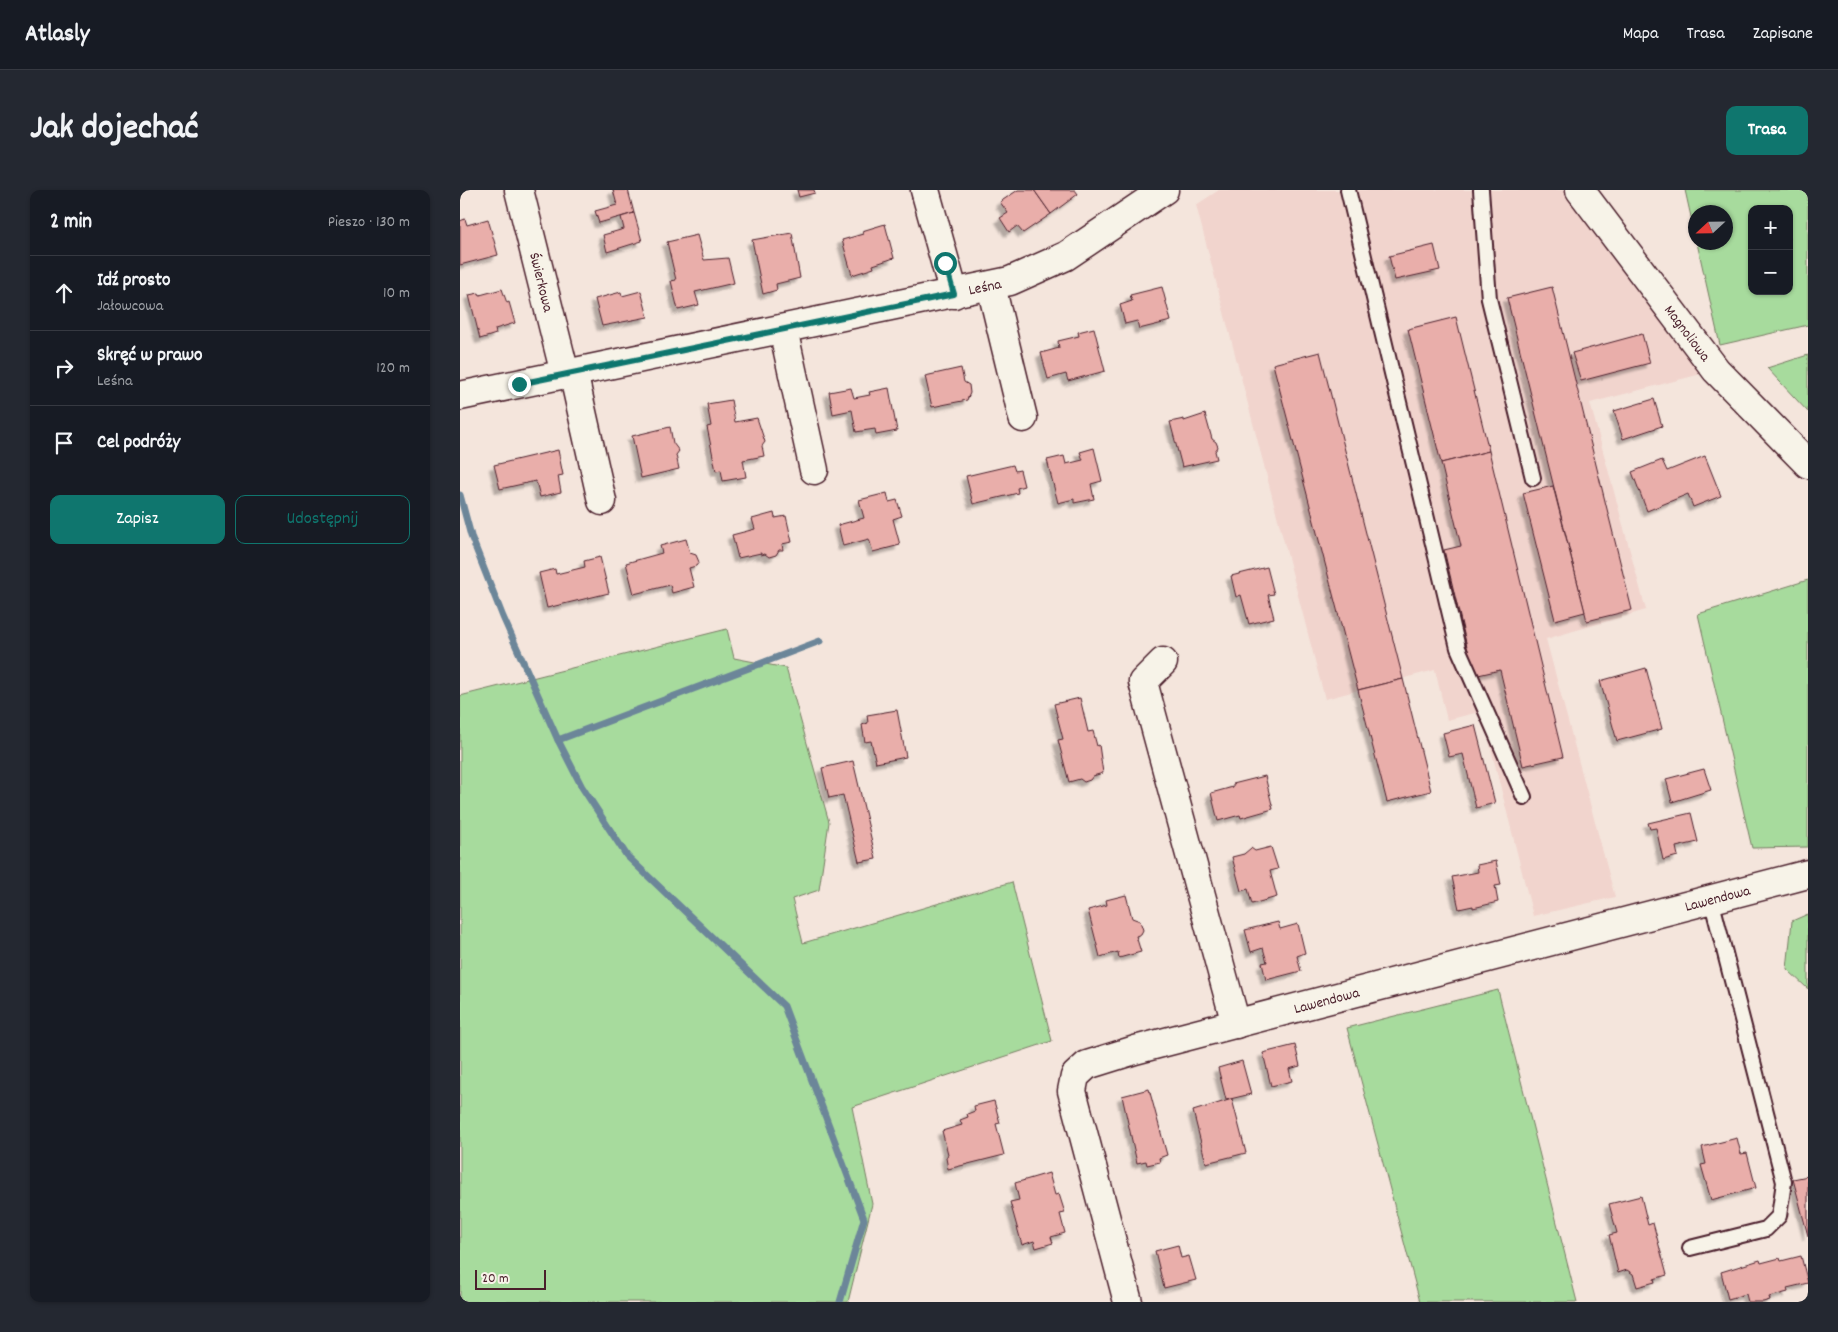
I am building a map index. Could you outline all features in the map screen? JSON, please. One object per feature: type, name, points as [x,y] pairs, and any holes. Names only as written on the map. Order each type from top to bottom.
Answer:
[{"type":"street","name":"Świerkowa","points":[[519,190],[602,501]]},
{"type":"street","points":[[925,190],[954,294]]},
{"type":"street","name":"Leśna","points":[[460,396],[990,286],[1032,273],[1066,256],[1164,190]]},
{"type":"street","name":"Magnoliowa","points":[[1580,190],[1716,370],[1808,464]]},
{"type":"street","points":[[990,286],[1023,418]]},
{"type":"street","points":[[783,329],[814,470]]},
{"type":"street","points":[[1162,662],[1143,682],[1236,1024]]},
{"type":"street","name":"Lawendowa","points":[[1128,1302],[1072,1091],[1075,1076],[1087,1065],[1808,874]]},
{"type":"lane","points":[[1348,190],[1458,648],[1524,797]]},
{"type":"lane","points":[[1481,190],[1489,299],[1534,478]]},
{"type":"lane","points":[[1690,1248],[1766,1229],[1779,1216],[1784,1182],[1711,899]]},
{"type":"shaded area","points":[[1219,190],[1571,190],[1701,374],[1590,403],[1646,610],[1546,639],[1615,897],[1533,916],[1483,717],[1475,713],[1447,720],[1435,670],[1325,699],[1196,205]]},
{"type":"green space","points":[[1685,190],[1808,190],[1808,325],[1720,345],[1699,250],[1733,250],[1733,205],[1688,205]]},
{"type":"green space","points":[[1808,355],[1808,412],[1767,368]]},
{"type":"green space","points":[[1808,580],[1808,847],[1752,848],[1698,614]]},
{"type":"green space","points":[[727,629],[734,658],[786,668],[829,822],[819,890],[792,899],[803,943],[1012,882],[1052,1041],[852,1107],[872,1204],[848,1302],[460,1302],[460,696]]},
{"type":"green space","points":[[1808,914],[1808,989],[1787,969],[1792,921]]},
{"type":"green space","points":[[1498,990],[1577,1302],[1420,1302],[1347,1028]]},
{"type":"building","points":[[613,190],[628,190],[634,213],[599,223],[595,211],[617,205]]},
{"type":"building","points":[[797,190],[814,190],[815,193],[799,197]]},
{"type":"building","points":[[1018,190],[1034,190],[1051,214],[1023,233],[1017,226],[1009,232],[1000,218],[1008,213],[1000,202]]},
{"type":"building","points":[[1034,190],[1075,190],[1078,194],[1051,214]]},
{"type":"building","points":[[634,213],[642,241],[607,252],[603,235],[624,229],[621,217]]},
{"type":"building","points":[[465,219],[467,225],[488,219],[498,255],[460,265],[460,221]]},
{"type":"building","points":[[885,224],[894,258],[873,265],[874,268],[852,275],[842,240],[863,234],[862,231]]},
{"type":"building","points":[[792,233],[800,278],[776,284],[777,290],[763,294],[752,240]]},
{"type":"building","points":[[697,235],[704,260],[728,258],[734,283],[695,292],[699,305],[678,310],[671,281],[676,280],[667,242]]},
{"type":"building","points":[[1434,245],[1440,270],[1395,280],[1389,256]]},
{"type":"building","points":[[1162,287],[1171,321],[1139,329],[1137,321],[1125,324],[1120,305],[1132,301],[1130,295]]},
{"type":"building","points":[[1552,287],[1632,610],[1587,621],[1507,298]]},
{"type":"building","points":[[502,289],[507,303],[509,302],[515,323],[495,329],[496,334],[480,339],[469,295],[479,293],[480,295]]},
{"type":"building","points":[[641,291],[648,317],[602,326],[595,299],[621,292],[622,296]]},
{"type":"building","points":[[1456,317],[1489,451],[1441,463],[1408,329]]},
{"type":"building","points":[[1094,328],[1105,371],[1068,381],[1066,374],[1048,379],[1041,353],[1059,348],[1058,341],[1079,336],[1078,332]]},
{"type":"building","points":[[1642,334],[1650,363],[1581,381],[1572,353]]},
{"type":"building","points":[[1320,352],[1403,679],[1358,690],[1273,364]]},
{"type":"building","points":[[961,368],[964,382],[969,385],[970,393],[967,400],[932,407],[925,376]]},
{"type":"building","points":[[851,388],[854,398],[870,395],[869,392],[889,388],[897,431],[876,435],[875,429],[856,432],[852,410],[833,414],[829,392]]},
{"type":"building","points":[[1654,399],[1662,426],[1623,439],[1614,411]]},
{"type":"building","points":[[731,400],[735,422],[757,418],[765,442],[762,446],[764,456],[743,460],[746,477],[723,481],[721,470],[716,471],[707,427],[711,426],[707,404]]},
{"type":"building","points":[[1205,414],[1212,439],[1218,447],[1215,451],[1217,459],[1182,467],[1170,422],[1184,419],[1184,421]]},
{"type":"building","points":[[670,427],[673,443],[679,451],[676,455],[679,469],[641,478],[632,436]]},
{"type":"building","points":[[1094,448],[1102,481],[1091,484],[1094,499],[1074,503],[1074,499],[1058,503],[1047,460],[1064,456],[1066,464],[1083,460],[1080,452]]},
{"type":"building","points":[[558,450],[563,475],[558,476],[561,492],[540,497],[536,481],[500,489],[494,465]]},
{"type":"building","points":[[1489,451],[1563,757],[1523,766],[1500,670],[1474,676],[1444,550],[1461,546],[1441,463]]},
{"type":"building","points":[[1705,456],[1721,496],[1693,507],[1688,494],[1647,511],[1632,472],[1662,460],[1667,471]]},
{"type":"building","points":[[1013,465],[1015,471],[1020,470],[1024,486],[1017,488],[1018,493],[973,504],[966,476]]},
{"type":"building","points":[[1553,486],[1585,612],[1555,620],[1523,493]]},
{"type":"building","points":[[887,493],[889,502],[897,500],[902,516],[893,519],[900,545],[873,552],[869,539],[843,546],[838,525],[864,518],[859,500]]},
{"type":"building","points":[[774,513],[775,518],[786,516],[792,542],[782,544],[783,550],[779,550],[776,555],[769,557],[765,554],[761,555],[761,553],[738,558],[732,535],[755,529],[752,519]]},
{"type":"building","points":[[686,539],[690,553],[696,555],[699,562],[696,566],[689,568],[694,587],[672,593],[670,585],[634,594],[626,563],[662,553],[660,546]]},
{"type":"building","points":[[600,557],[609,593],[547,608],[539,573],[555,569],[556,574],[585,567],[584,561]]},
{"type":"building","points":[[1267,567],[1274,594],[1268,595],[1274,618],[1249,624],[1241,595],[1236,597],[1231,576]]},
{"type":"building","points":[[1646,668],[1662,729],[1617,741],[1600,681]]},
{"type":"building","points":[[1403,679],[1431,791],[1387,802],[1358,690]]},
{"type":"building","points":[[1080,698],[1088,732],[1093,731],[1097,746],[1099,745],[1103,773],[1093,776],[1090,780],[1084,782],[1080,779],[1069,782],[1058,740],[1063,739],[1054,704]]},
{"type":"building","points":[[897,710],[906,757],[876,763],[871,741],[865,742],[862,725],[868,723],[867,715]]},
{"type":"building","points":[[1475,725],[1495,803],[1476,808],[1463,754],[1449,757],[1443,733]]},
{"type":"building","points":[[853,761],[876,859],[859,862],[843,795],[829,798],[822,768]]},
{"type":"building","points":[[1704,769],[1711,790],[1672,802],[1666,779]]},
{"type":"building","points":[[1265,776],[1273,809],[1241,818],[1240,815],[1218,821],[1211,793],[1233,787],[1233,784]]},
{"type":"building","points":[[1691,813],[1698,842],[1676,847],[1678,856],[1663,860],[1656,828],[1650,829],[1648,823]]},
{"type":"building","points":[[1271,847],[1278,869],[1270,871],[1277,897],[1252,904],[1248,889],[1241,891],[1232,857],[1244,854],[1251,848],[1255,851]]},
{"type":"building","points":[[1496,861],[1501,885],[1495,886],[1498,902],[1459,909],[1452,877],[1478,872],[1477,865]]},
{"type":"building","points":[[1126,895],[1132,918],[1140,921],[1143,930],[1141,934],[1136,936],[1141,952],[1119,958],[1118,952],[1100,957],[1088,910],[1107,905],[1106,900]]},
{"type":"building","points":[[1278,922],[1280,929],[1298,924],[1305,953],[1297,956],[1301,971],[1266,980],[1262,963],[1267,962],[1263,948],[1251,952],[1245,930]]},
{"type":"building","points":[[1295,1045],[1300,1066],[1289,1069],[1292,1081],[1271,1086],[1263,1053]]},
{"type":"building","points":[[1242,1061],[1251,1094],[1226,1100],[1218,1068]]},
{"type":"building","points":[[1149,1089],[1167,1155],[1159,1158],[1160,1162],[1147,1165],[1146,1161],[1137,1163],[1122,1096]]},
{"type":"building","points":[[1232,1099],[1246,1153],[1206,1163],[1193,1111]]},
{"type":"building","points":[[994,1101],[1000,1123],[996,1124],[1004,1155],[948,1169],[946,1158],[948,1154],[942,1131],[962,1125],[960,1120],[968,1117],[967,1114],[975,1111],[974,1106]]},
{"type":"building","points":[[1737,1138],[1741,1154],[1747,1153],[1756,1188],[1711,1200],[1701,1165],[1706,1164],[1702,1147]]},
{"type":"building","points":[[1049,1173],[1055,1195],[1059,1194],[1065,1213],[1060,1214],[1065,1233],[1051,1237],[1053,1243],[1036,1248],[1034,1241],[1022,1245],[1010,1202],[1019,1200],[1015,1183]]},
{"type":"building","points":[[1808,1176],[1808,1236],[1793,1179]]},
{"type":"building","points":[[1641,1196],[1648,1225],[1653,1223],[1667,1275],[1654,1279],[1655,1282],[1637,1287],[1633,1274],[1627,1270],[1618,1273],[1609,1235],[1617,1233],[1609,1204]]},
{"type":"building","points":[[1178,1245],[1181,1258],[1189,1256],[1196,1280],[1164,1288],[1155,1251]]},
{"type":"building","points":[[1801,1256],[1808,1283],[1787,1288],[1788,1292],[1769,1297],[1770,1300],[1763,1302],[1748,1302],[1746,1294],[1728,1299],[1721,1272],[1760,1260],[1761,1263],[1780,1258],[1781,1261]]},
{"type":"waterway","points":[[460,495],[471,536],[503,617],[558,740],[582,787],[627,856],[784,1006],[864,1219],[840,1302]]},
{"type":"waterway","points":[[558,740],[820,641]]},
{"type":"route","points":[[519,384],[954,294],[945,263]]}]
